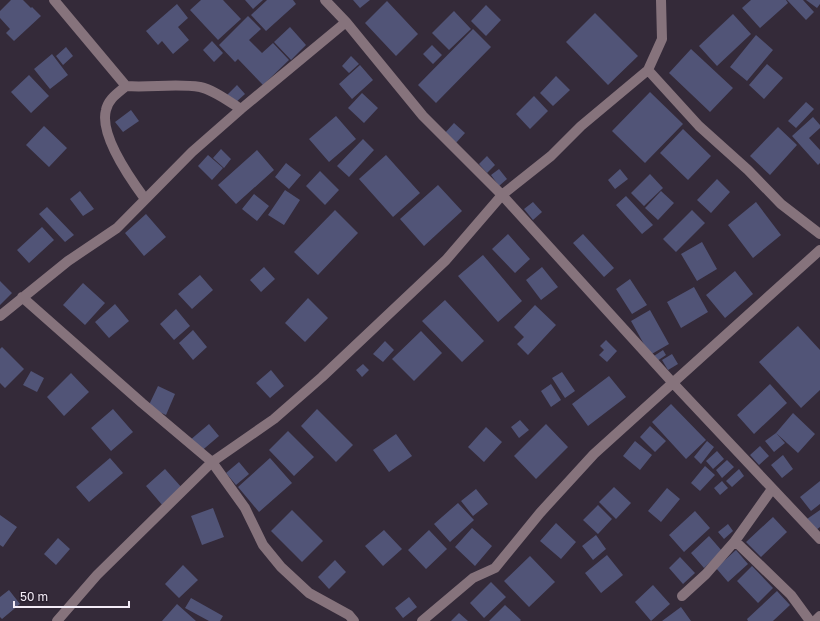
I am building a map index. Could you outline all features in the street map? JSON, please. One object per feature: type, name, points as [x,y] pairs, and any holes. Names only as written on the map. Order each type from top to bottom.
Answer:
[{"type":"street","points":[[54,0],[126,86]]},
{"type":"street","points":[[325,0],[346,22],[423,116],[502,194],[672,382],[820,539]]},
{"type":"street","points":[[57,621],[97,575],[212,462],[274,419],[322,377],[446,260],[502,194],[551,156],[581,126],[648,70],[662,39],[661,0]]},
{"type":"street","points":[[0,316],[68,261],[117,228],[192,152],[241,109],[346,22]]},
{"type":"street","points":[[648,70],[698,126],[748,170],[781,204],[820,234]]},
{"type":"street","points":[[145,199],[120,162],[113,146],[105,122],[106,110],[111,100],[126,86],[144,87],[173,85],[200,87],[210,91],[241,109]]},
{"type":"street","points":[[422,621],[473,578],[495,568],[540,513],[594,454],[820,250]]},
{"type":"street","points":[[22,297],[142,403],[212,462],[226,483],[246,508],[263,545],[281,567],[309,593],[349,615],[354,621]]},
{"type":"street","points":[[682,596],[706,574],[735,541],[772,489]]},
{"type":"street","points":[[735,541],[791,596],[810,621]]},
{"type":"street","points":[[815,621],[820,616]]},
{"type":"building","points":[[11,0],[23,0],[41,16],[14,41],[6,33],[10,29],[0,18],[0,11]]},
{"type":"building","points":[[201,0],[223,0],[241,19],[218,40],[190,10]]},
{"type":"building","points":[[245,0],[263,0],[253,9]]},
{"type":"building","points":[[267,0],[293,0],[296,4],[266,31],[251,15]]},
{"type":"building","points":[[353,0],[370,0],[360,8]]},
{"type":"building","points":[[751,0],[786,0],[788,3],[760,28],[742,8]]},
{"type":"building","points":[[787,0],[803,0],[814,12],[806,20]]},
{"type":"building","points":[[806,0],[820,0],[820,4],[817,8]]},
{"type":"building","points":[[387,1],[418,34],[396,56],[365,23]]},
{"type":"building","points":[[177,4],[188,18],[178,27],[189,40],[173,54],[162,41],[158,45],[146,31]]},
{"type":"building","points":[[486,5],[501,20],[486,36],[471,21]]},
{"type":"building","points":[[454,11],[471,29],[449,50],[432,33]]},
{"type":"building","points":[[595,13],[638,56],[608,85],[566,42]]},
{"type":"building","points":[[733,14],[751,34],[717,66],[699,46]]},
{"type":"building","points":[[248,16],[261,29],[249,40],[262,53],[273,43],[289,60],[263,85],[238,59],[235,62],[219,45]]},
{"type":"building","points":[[290,27],[306,45],[291,60],[274,42]]},
{"type":"building","points":[[473,29],[491,47],[436,103],[418,85]]},
{"type":"building","points":[[756,35],[773,50],[747,81],[730,67]]},
{"type":"building","points":[[212,41],[223,53],[214,62],[203,50]]},
{"type":"building","points":[[432,45],[442,55],[433,64],[423,54]]},
{"type":"building","points":[[66,47],[73,56],[63,65],[56,56]]},
{"type":"building","points":[[691,49],[733,88],[710,112],[669,73]]},
{"type":"building","points":[[52,54],[68,75],[50,89],[34,69]]},
{"type":"building","points":[[351,56],[359,64],[349,73],[342,66]]},
{"type":"building","points":[[767,64],[783,78],[764,99],[749,85]]},
{"type":"building","points":[[360,65],[373,80],[352,99],[339,84]]},
{"type":"building","points":[[29,75],[49,96],[31,113],[11,92]]},
{"type":"building","points":[[556,76],[570,90],[553,106],[540,93]]},
{"type":"building","points":[[237,85],[245,94],[235,103],[227,95]]},
{"type":"building","points":[[650,92],[683,124],[645,163],[612,131]]},
{"type":"building","points":[[362,93],[378,108],[364,123],[348,108]]},
{"type":"building","points":[[534,96],[548,111],[530,129],[516,114]]},
{"type":"building","points":[[806,102],[814,109],[796,128],[788,121]]},
{"type":"building","points":[[131,110],[139,121],[123,132],[115,122]]},
{"type":"building","points":[[336,116],[356,139],[329,162],[309,139]]},
{"type":"building","points":[[813,117],[820,125],[820,128],[809,138],[820,150],[820,163],[818,165],[792,136]]},
{"type":"building","points":[[454,123],[465,133],[455,144],[444,134]]},
{"type":"building","points":[[44,126],[67,148],[49,167],[26,145]]},
{"type":"building","points":[[778,127],[797,145],[770,175],[750,156]]},
{"type":"building","points":[[683,129],[711,156],[688,180],[660,153]]},
{"type":"building","points":[[363,139],[374,150],[349,177],[337,166]]},
{"type":"building","points":[[221,149],[231,159],[224,168],[213,158]]},
{"type":"building","points":[[257,150],[274,170],[236,204],[218,185]]},
{"type":"building","points":[[208,155],[223,168],[212,180],[198,166]]},
{"type":"building","points":[[386,155],[420,193],[393,217],[359,179]]},
{"type":"building","points":[[487,156],[495,165],[487,173],[479,164]]},
{"type":"building","points":[[286,163],[301,175],[289,189],[275,177]]},
{"type":"building","points":[[499,169],[507,179],[499,186],[491,175]]},
{"type":"building","points":[[620,169],[628,179],[615,189],[608,180]]},
{"type":"building","points":[[320,171],[339,190],[325,205],[306,186]]},
{"type":"building","points":[[650,174],[663,188],[644,206],[631,193]]},
{"type":"building","points":[[717,179],[730,192],[711,213],[697,200]]},
{"type":"building","points":[[438,185],[462,211],[424,246],[400,219]]},
{"type":"building","points":[[285,190],[300,200],[284,225],[268,215]]},
{"type":"building","points":[[80,191],[94,209],[83,216],[70,199]]},
{"type":"building","points":[[661,191],[674,203],[658,220],[645,208]]},
{"type":"building","points":[[254,194],[269,206],[257,221],[242,209]]},
{"type":"building","points":[[626,196],[653,225],[642,234],[616,205]]},
{"type":"building","points":[[533,202],[542,212],[533,220],[524,209]]},
{"type":"building","points":[[756,202],[781,235],[753,258],[728,225]]},
{"type":"building","points":[[47,207],[74,235],[65,242],[39,214]]},
{"type":"building","points":[[335,210],[358,233],[318,275],[294,252]]},
{"type":"building","points":[[692,210],[705,223],[676,252],[663,239]]},
{"type":"building","points":[[146,214],[166,237],[144,256],[125,233]]},
{"type":"building","points":[[42,227],[54,240],[29,263],[17,250]]},
{"type":"building","points":[[508,234],[530,259],[515,273],[492,249]]},
{"type":"building","points":[[583,234],[614,268],[604,277],[573,243]]},
{"type":"building","points":[[702,242],[717,269],[697,281],[681,254]]},
{"type":"building","points":[[483,255],[522,301],[498,322],[458,276]]},
{"type":"building","points":[[264,267],[275,279],[261,292],[250,280]]},
{"type":"building","points":[[542,267],[558,287],[541,300],[526,280]]},
{"type":"building","points":[[735,271],[753,294],[725,318],[706,295]]},
{"type":"building","points":[[200,275],[213,290],[192,309],[178,294]]},
{"type":"building","points":[[630,279],[647,305],[632,314],[616,289]]},
{"type":"building","points":[[0,281],[12,293],[0,305]]},
{"type":"building","points":[[83,283],[105,303],[85,325],[63,305]]},
{"type":"building","points":[[694,287],[708,312],[681,328],[667,302]]},
{"type":"building","points":[[308,298],[328,318],[305,342],[285,323]]},
{"type":"building","points":[[445,300],[484,341],[462,362],[422,321]]},
{"type":"building","points":[[115,304],[129,321],[109,338],[95,322]]},
{"type":"building","points":[[535,305],[556,325],[528,355],[517,344],[524,337],[514,327]]},
{"type":"building","points":[[176,309],[190,326],[174,340],[160,324]]},
{"type":"building","points":[[650,310],[669,344],[650,355],[631,321]]},
{"type":"building","points":[[798,326],[820,350],[820,390],[801,408],[759,362]]},
{"type":"building","points":[[193,330],[207,347],[193,360],[179,343]]},
{"type":"building","points":[[421,331],[442,353],[414,381],[392,359]]},
{"type":"building","points":[[606,340],[617,351],[607,362],[599,355],[604,350],[600,346]]},
{"type":"building","points":[[385,341],[394,350],[383,362],[373,354]]},
{"type":"building","points":[[2,347],[24,369],[5,388],[0,383],[0,349]]},
{"type":"building","points":[[663,350],[666,355],[657,361],[654,356]]},
{"type":"building","points":[[672,354],[678,364],[668,370],[662,360]]},
{"type":"building","points":[[363,364],[369,370],[362,377],[356,370]]},
{"type":"building","points":[[271,370],[284,386],[270,398],[256,383]]},
{"type":"building","points":[[31,371],[44,378],[37,392],[23,385]]},
{"type":"building","points":[[562,372],[575,391],[565,398],[552,378]]},
{"type":"building","points":[[71,373],[89,392],[64,416],[47,397]]},
{"type":"building","points":[[609,376],[626,397],[588,426],[572,404]]},
{"type":"building","points":[[551,384],[561,400],[551,407],[541,391]]},
{"type":"building","points":[[770,384],[787,403],[754,434],[737,415]]},
{"type":"building","points":[[158,386],[175,394],[166,415],[148,407]]},
{"type":"building","points":[[671,404],[706,440],[686,459],[652,422]]},
{"type":"building","points":[[113,409],[133,432],[111,451],[91,428]]},
{"type":"building","points":[[317,409],[353,445],[336,462],[301,426]]},
{"type":"building","points":[[793,413],[815,434],[798,453],[776,433]]},
{"type":"building","points":[[520,420],[529,430],[519,438],[511,427]]},
{"type":"building","points":[[209,424],[219,436],[199,453],[189,441]]},
{"type":"building","points":[[546,424],[568,447],[536,479],[514,456]]},
{"type":"building","points":[[650,426],[666,441],[655,452],[640,437]]},
{"type":"building","points":[[486,427],[502,442],[484,462],[468,447]]},
{"type":"building","points":[[288,431],[314,457],[294,476],[269,450]]},
{"type":"building","points":[[776,433],[785,443],[774,452],[765,441]]},
{"type":"building","points":[[396,434],[412,456],[389,472],[373,450]]},
{"type":"building","points":[[635,441],[652,455],[640,470],[623,456]]},
{"type":"building","points":[[707,441],[714,447],[701,464],[694,457]]},
{"type":"building","points":[[760,446],[769,456],[759,465],[750,455]]},
{"type":"building","points":[[717,451],[724,459],[713,469],[706,461]]},
{"type":"building","points":[[783,455],[793,469],[782,478],[771,465]]},
{"type":"building","points":[[110,458],[123,473],[89,502],[76,487]]},
{"type":"building","points":[[270,458],[292,483],[259,512],[238,487]]},
{"type":"building","points":[[727,460],[734,467],[722,478],[716,470]]},
{"type":"building","points":[[239,462],[249,474],[236,485],[226,473]]},
{"type":"building","points":[[705,466],[715,475],[700,491],[691,483]]},
{"type":"building","points":[[165,469],[183,489],[163,506],[146,486]]},
{"type":"building","points":[[739,469],[744,476],[732,487],[726,481]]},
{"type":"building","points":[[722,481],[728,488],[720,495],[714,488]]},
{"type":"building","points":[[820,481],[820,504],[811,511],[800,497]]},
{"type":"building","points":[[614,487],[631,503],[616,519],[599,502]]},
{"type":"building","points":[[667,488],[680,499],[661,522],[648,511]]},
{"type":"building","points":[[476,489],[488,504],[473,516],[461,501]]},
{"type":"building","points":[[458,503],[474,520],[450,542],[434,524]]},
{"type":"building","points":[[598,505],[612,519],[598,534],[583,520]]},
{"type":"building","points":[[213,508],[224,537],[202,545],[191,516]]},
{"type":"building","points":[[292,510],[323,541],[302,562],[271,531]]},
{"type":"building","points":[[820,510],[820,527],[816,530],[807,519]]},
{"type":"building","points":[[695,511],[710,528],[684,552],[669,535]]},
{"type":"building","points":[[0,515],[17,527],[3,547],[0,545]]},
{"type":"building","points":[[773,517],[787,532],[761,557],[746,542]]},
{"type":"building","points":[[556,523],[576,542],[561,559],[540,541]]},
{"type":"building","points":[[728,524],[733,531],[724,539],[718,532]]},
{"type":"building","points":[[472,528],[492,546],[475,566],[455,547]]},
{"type":"building","points":[[384,530],[402,549],[383,566],[365,546]]},
{"type":"building","points":[[429,530],[447,549],[426,569],[408,550]]},
{"type":"building","points":[[596,535],[606,549],[593,560],[582,546]]},
{"type":"building","points":[[709,536],[722,551],[704,568],[691,553]]},
{"type":"building","points":[[58,538],[70,549],[56,565],[44,554]]},
{"type":"building","points":[[736,550],[748,564],[728,582],[716,568]]},
{"type":"building","points":[[607,555],[623,575],[601,593],[585,573]]},
{"type":"building","points":[[530,556],[555,582],[529,607],[504,581]]},
{"type":"building","points":[[680,557],[695,573],[683,584],[669,568]]},
{"type":"building","points":[[335,560],[346,572],[329,589],[318,577]]},
{"type":"building","points":[[183,565],[198,580],[179,598],[165,584]]},
{"type":"building","points":[[752,566],[773,588],[758,603],[737,581]]},
{"type":"building","points":[[491,582],[506,597],[484,618],[470,603]]},
{"type":"building","points":[[653,585],[670,604],[651,621],[635,602]]},
{"type":"building","points":[[9,590],[20,604],[2,619],[0,617],[0,597]]},
{"type":"building","points":[[777,591],[790,605],[773,621],[748,621],[747,619]]},
{"type":"building","points":[[409,597],[417,607],[403,618],[395,608]]},
{"type":"building","points":[[191,598],[223,616],[220,621],[209,621],[185,608]]},
{"type":"building","points":[[177,604],[196,621],[162,621]]},
{"type":"building","points":[[505,605],[521,620],[489,621]]},
{"type":"building","points":[[681,607],[691,621],[662,621]]},
{"type":"building","points":[[459,613],[468,621],[451,621]]}]
